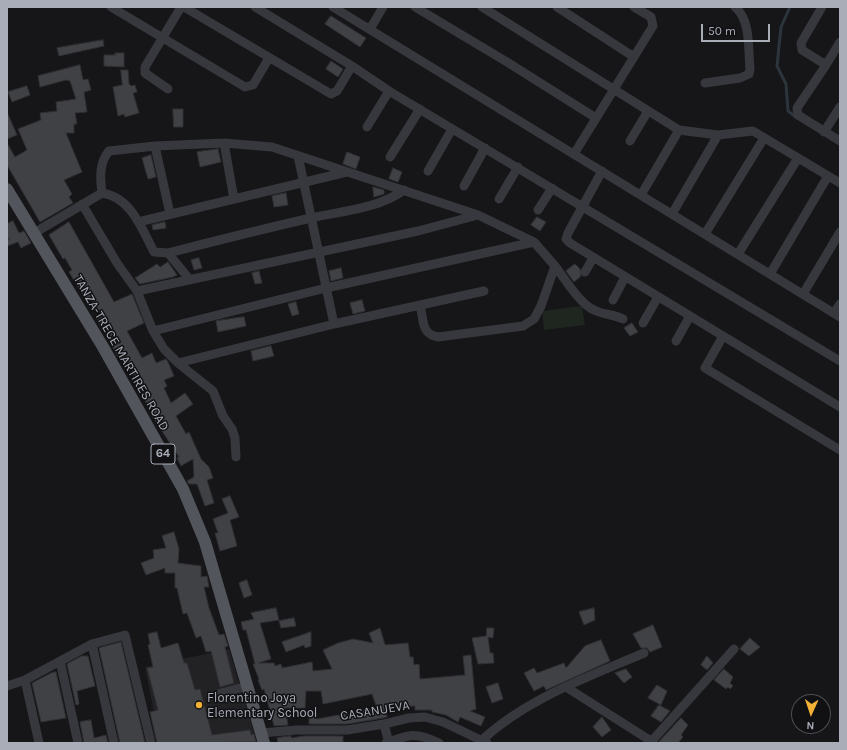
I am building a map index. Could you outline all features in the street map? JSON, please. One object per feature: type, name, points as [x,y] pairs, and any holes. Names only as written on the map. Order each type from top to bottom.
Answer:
[{"type":"main road","name":"TANZA-TRECE MARTIRES ROAD","points":[[7,189],[103,347],[183,489],[205,542],[263,738]]},
{"type":"street","points":[[111,7],[162,39],[245,87],[252,85],[269,58]]},
{"type":"street","points":[[168,89],[145,73],[145,67],[182,7],[331,94],[337,91],[352,66]]},
{"type":"street","points":[[255,7],[352,66],[389,91],[840,361]]},
{"type":"street","points":[[333,7],[837,315],[840,304]]},
{"type":"street","points":[[370,29],[383,7]]},
{"type":"street","points":[[415,7],[507,62],[596,118]]},
{"type":"street","points":[[482,7],[679,130],[718,135],[753,131],[840,183]]},
{"type":"street","points":[[557,7],[634,57]]},
{"type":"street","points":[[574,154],[653,26],[651,17],[634,7]]},
{"type":"street","points":[[705,83],[740,78],[749,74],[750,68],[745,19],[741,12],[735,7]]},
{"type":"street","points":[[822,7],[801,46],[802,50],[826,65]]},
{"type":"street","points":[[840,42],[797,108],[796,112],[798,115],[840,141]]},
{"type":"street","points":[[367,127],[389,91]]},
{"type":"street","points":[[824,132],[840,107]]},
{"type":"street","points":[[390,157],[420,109]]},
{"type":"street","points":[[630,141],[648,111]]},
{"type":"street","points":[[428,171],[452,129]]},
{"type":"street","points":[[641,196],[679,130]]},
{"type":"street","points":[[672,214],[718,135]]},
{"type":"street","points":[[705,234],[764,138]]},
{"type":"street","points":[[224,144],[234,199]]},
{"type":"street","points":[[102,193],[102,166],[104,157],[109,151],[155,146],[224,144],[272,147],[478,215],[534,242],[583,302],[592,310],[600,313],[614,314],[623,319]]},
{"type":"street","points":[[155,146],[170,214]]},
{"type":"street","points":[[464,186],[485,148]]},
{"type":"street","points":[[298,156],[334,324]]},
{"type":"street","points":[[738,254],[798,158]]},
{"type":"street","points":[[499,199],[518,167]]},
{"type":"street","points":[[602,171],[566,239],[570,243],[840,407]]},
{"type":"street","points":[[138,222],[348,172]]},
{"type":"street","points":[[770,274],[828,176]]},
{"type":"street","points":[[538,210],[552,188]]},
{"type":"street","points":[[34,233],[102,193],[119,198],[126,204],[138,222],[154,252],[168,253],[311,218],[370,206],[393,199],[404,190]]},
{"type":"street","points":[[82,204],[117,263],[137,291],[153,331],[164,349],[178,363],[213,391],[223,416],[234,434],[236,457]]},
{"type":"street","points":[[137,291],[418,231],[478,215]]},
{"type":"street","points":[[803,294],[840,232]]},
{"type":"street","points":[[153,331],[326,288],[534,242]]},
{"type":"street","points":[[168,253],[190,280]]},
{"type":"street","points":[[585,272],[593,258]]},
{"type":"street","points":[[420,305],[426,333],[430,336],[438,337],[523,326],[534,319],[541,306],[555,266]]},
{"type":"street","points":[[613,300],[625,276]]},
{"type":"street","points":[[178,363],[334,324],[484,291]]},
{"type":"street","points":[[643,323],[658,297]]},
{"type":"street","points":[[676,341],[690,316]]},
{"type":"street","points":[[723,336],[705,368],[840,450]]},
{"type":"street","points":[[7,686],[25,680],[92,644],[125,635],[151,743]]},
{"type":"street","points":[[92,644],[114,743]]},
{"type":"street","points":[[566,687],[650,742],[734,649]]},
{"type":"street","points":[[484,742],[500,723],[566,687],[644,653]]},
{"type":"street","points":[[60,661],[78,743]]},
{"type":"street","points":[[25,680],[39,743]]},
{"type":"street","points":[[221,693],[248,686]]},
{"type":"street","name":"CASANUEVA","points":[[263,738],[296,730],[347,730],[409,718],[425,717],[443,722],[484,742]]},
{"type":"street","points":[[384,724],[388,743],[412,735],[422,735],[438,743]]},
{"type":"shaded area","points":[[582,306],[585,325],[544,330],[542,311]]},
{"type":"shaded area","name":"Florentino Joya Elementary School","points":[[229,649],[257,743],[160,743],[145,667]]},
{"type":"building","points":[[331,16],[366,38],[360,47],[325,24]]},
{"type":"building","points":[[103,40],[104,46],[59,56],[57,48]]},
{"type":"building","points":[[115,53],[124,53],[124,67],[104,66],[104,55],[115,55]]},
{"type":"building","points":[[331,61],[343,69],[338,77],[326,69]]},
{"type":"building","points":[[80,65],[83,80],[88,79],[91,90],[84,92],[87,112],[75,113],[77,124],[74,124],[74,133],[66,133],[82,172],[64,180],[72,194],[69,197],[73,203],[40,222],[7,165],[7,143],[15,157],[27,150],[18,129],[41,120],[40,113],[57,111],[56,102],[76,99],[70,81],[66,80],[40,87],[38,76]]},
{"type":"building","points":[[121,70],[128,70],[129,84],[131,86],[135,85],[137,92],[133,93],[139,113],[125,117],[124,114],[118,116],[113,87],[122,85]]},
{"type":"building","points":[[27,86],[30,95],[12,102],[8,92]]},
{"type":"building","points":[[173,109],[183,109],[183,127],[174,127]]},
{"type":"building","points":[[7,112],[17,135],[7,139]]},
{"type":"building","points":[[218,149],[221,162],[200,167],[197,152]]},
{"type":"building","points":[[347,152],[360,157],[356,169],[343,164]]},
{"type":"building","points":[[151,155],[156,177],[148,179],[142,158]]},
{"type":"building","points":[[393,168],[402,172],[398,182],[389,179]]},
{"type":"building","points":[[373,187],[384,190],[384,194],[374,197]]},
{"type":"building","points":[[286,193],[288,205],[274,207],[272,196]]},
{"type":"building","points":[[537,217],[546,222],[540,231],[531,225]]},
{"type":"building","points":[[13,221],[19,233],[24,231],[31,243],[21,248],[18,242],[7,246],[7,240],[10,238],[7,239],[7,224]]},
{"type":"building","points":[[69,222],[114,302],[132,294],[144,323],[127,331],[142,358],[152,353],[156,363],[166,359],[168,362],[174,376],[164,380],[167,386],[164,388],[171,403],[185,393],[193,404],[176,416],[186,434],[189,432],[201,459],[209,467],[213,478],[207,480],[214,503],[205,506],[197,484],[189,484],[187,481],[194,477],[193,459],[181,466],[177,458],[179,457],[152,416],[131,368],[130,369],[123,355],[118,357],[110,342],[113,340],[103,324],[101,326],[97,320],[102,316],[90,297],[86,300],[69,272],[72,270],[65,258],[63,259],[49,235]]},
{"type":"building","points":[[165,222],[166,228],[153,230],[152,225]]},
{"type":"building","points":[[199,258],[202,268],[194,270],[191,260]]},
{"type":"building","points":[[168,262],[177,275],[140,284],[135,278],[157,264],[160,267]]},
{"type":"building","points":[[575,264],[580,269],[581,276],[574,282],[566,271]]},
{"type":"building","points":[[341,268],[343,278],[331,281],[329,271]]},
{"type":"building","points":[[259,271],[262,283],[255,284],[252,273]]},
{"type":"building","points":[[362,300],[365,311],[353,314],[350,303]]},
{"type":"building","points":[[296,302],[299,314],[292,316],[288,304]]},
{"type":"building","points":[[244,317],[246,326],[218,332],[216,321]]},
{"type":"building","points":[[632,323],[638,332],[630,336],[624,328]]},
{"type":"building","points":[[271,346],[274,356],[253,361],[251,351]]},
{"type":"building","points":[[230,496],[239,517],[230,520],[237,546],[220,551],[215,533],[218,533],[213,519],[228,513],[222,499]]},
{"type":"building","points":[[174,532],[179,549],[178,563],[201,566],[201,577],[207,576],[209,587],[204,587],[209,608],[219,635],[224,634],[228,646],[225,647],[234,683],[220,687],[211,651],[206,652],[201,636],[196,638],[187,613],[183,614],[177,588],[175,588],[175,573],[165,573],[165,568],[146,575],[141,563],[154,558],[153,550],[166,548],[162,536]]},
{"type":"building","points":[[247,580],[252,595],[244,598],[239,583]]},
{"type":"building","points":[[276,608],[279,620],[260,623],[271,659],[258,663],[274,663],[275,666],[281,664],[282,668],[312,662],[313,671],[332,669],[323,650],[338,643],[353,639],[373,643],[369,633],[380,628],[385,645],[408,643],[410,657],[413,657],[414,665],[419,664],[420,679],[465,675],[463,656],[471,655],[476,709],[470,711],[485,717],[481,726],[460,717],[458,722],[446,715],[432,712],[432,710],[415,710],[415,706],[386,707],[387,717],[383,718],[347,724],[309,724],[309,713],[316,713],[317,719],[377,708],[372,694],[323,704],[321,691],[306,691],[305,708],[285,708],[288,725],[274,726],[264,689],[262,690],[253,664],[255,664],[246,630],[243,630],[241,622],[254,619],[251,613]]},
{"type":"building","points":[[594,608],[595,620],[584,625],[579,612]]},
{"type":"building","points":[[294,618],[296,626],[281,628],[279,621]]},
{"type":"building","points":[[653,625],[662,647],[650,652],[647,648],[641,648],[633,634]]},
{"type":"building","points":[[487,628],[494,628],[493,638],[488,637],[490,653],[493,653],[494,663],[478,664],[472,638],[486,636]]},
{"type":"building","points":[[157,632],[161,648],[178,643],[184,663],[187,663],[195,690],[200,689],[212,735],[250,730],[251,735],[254,734],[256,742],[157,743],[150,712],[158,710],[147,668],[153,667],[148,645],[150,644],[148,634]]},
{"type":"building","points":[[311,632],[311,646],[305,648],[304,645],[286,652],[282,642]]},
{"type":"building","points":[[750,638],[760,647],[749,656],[740,649]]},
{"type":"building","points":[[601,640],[610,661],[546,690],[544,686],[534,691],[524,673],[534,668],[537,673],[564,663],[566,668],[585,646]]},
{"type":"building","points":[[121,642],[145,743],[120,743],[99,648]]},
{"type":"building","points":[[82,656],[88,656],[95,686],[77,691],[79,704],[76,705],[67,664]]},
{"type":"building","points":[[707,656],[713,663],[707,670],[701,665]]},
{"type":"building","points":[[626,669],[632,677],[624,683],[615,673]]},
{"type":"building","points":[[724,669],[733,677],[730,683],[733,686],[730,689],[728,687],[726,689],[714,680]]},
{"type":"building","points":[[56,672],[66,718],[41,722],[32,683]]},
{"type":"building","points":[[498,683],[503,699],[492,703],[486,687]]},
{"type":"building","points":[[657,685],[667,691],[661,705],[648,698]]},
{"type":"building","points":[[659,705],[670,711],[661,722],[651,716]]},
{"type":"building","points":[[602,717],[611,730],[602,737],[593,727]]},
{"type":"building","points":[[681,718],[688,725],[681,735],[683,737],[678,743],[658,743]]},
{"type":"building","points":[[91,720],[94,738],[106,735],[108,743],[84,743],[80,722]]},
{"type":"building","points":[[291,736],[291,738],[304,736],[343,736],[343,743],[278,743],[277,738]]},
{"type":"waterway","points":[[790,7],[781,27],[777,66],[786,84],[788,111],[797,118]]},
{"type":"place","name":"Florentino Joya Elementary School","points":[[199,705]]}]
